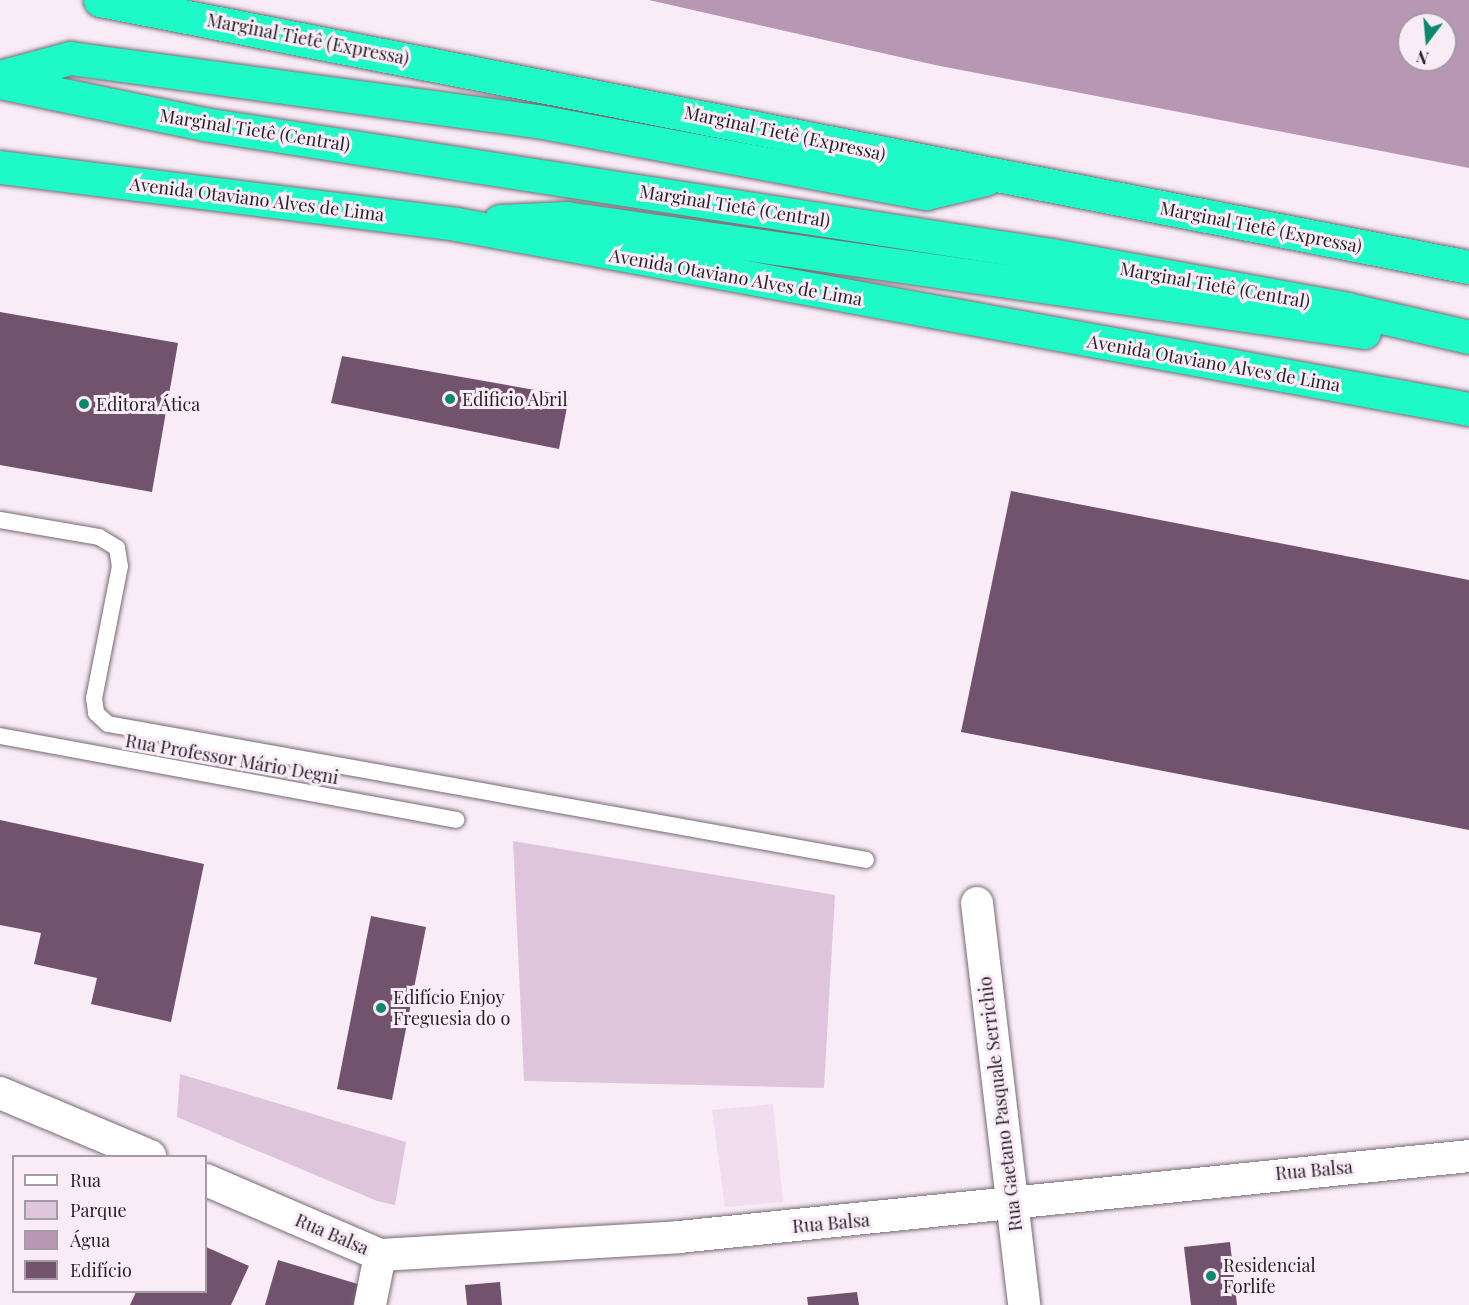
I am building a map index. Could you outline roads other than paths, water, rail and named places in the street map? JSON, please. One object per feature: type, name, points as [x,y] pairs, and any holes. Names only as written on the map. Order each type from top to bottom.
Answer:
[{"type":"highway","name":"Marginal Tietê (Expressa)","points":[[100,0],[574,89],[997,177],[1469,267]]},
{"type":"highway","points":[[0,77],[70,58],[537,121],[926,193],[997,177]]},
{"type":"highway","name":"Marginal Tietê (Central)","points":[[0,82],[204,124],[1051,255],[1347,309],[1469,339]]},
{"type":"highway","name":"Avenida Otaviano Alves de Lima","points":[[0,167],[456,224],[1469,409]]},
{"type":"highway","points":[[456,224],[566,218],[1332,329],[1469,339]]},
{"type":"street","name":"Rua Gaetano Pasquale Serrichio","points":[[977,903],[1024,1305]]},
{"type":"street","points":[[0,1093],[148,1155]]},
{"type":"street","name":"Rua Balsa","points":[[207,1180],[380,1255],[679,1237],[1013,1206],[1469,1156]]},
{"type":"street","points":[[370,1305],[380,1255]]},
{"type":"lane","points":[[0,520],[99,537],[117,548],[120,566],[94,698],[96,713],[108,724],[866,860]]},
{"type":"lane","name":"Rua Professor Mário Degni","points":[[0,736],[456,820]]},
{"type":"water","points":[[649,0],[1469,0],[1469,168],[935,65]]},
{"type":"place","name":"Edificio Abril","points":[[450,399]]},
{"type":"place","name":"Editora Ática","points":[[84,404]]},
{"type":"place","name":"Edifício Enjoy Freguesia do o","points":[[381,1008]]},
{"type":"place","name":"Residencial Forlife","points":[[1211,1276]]}]
